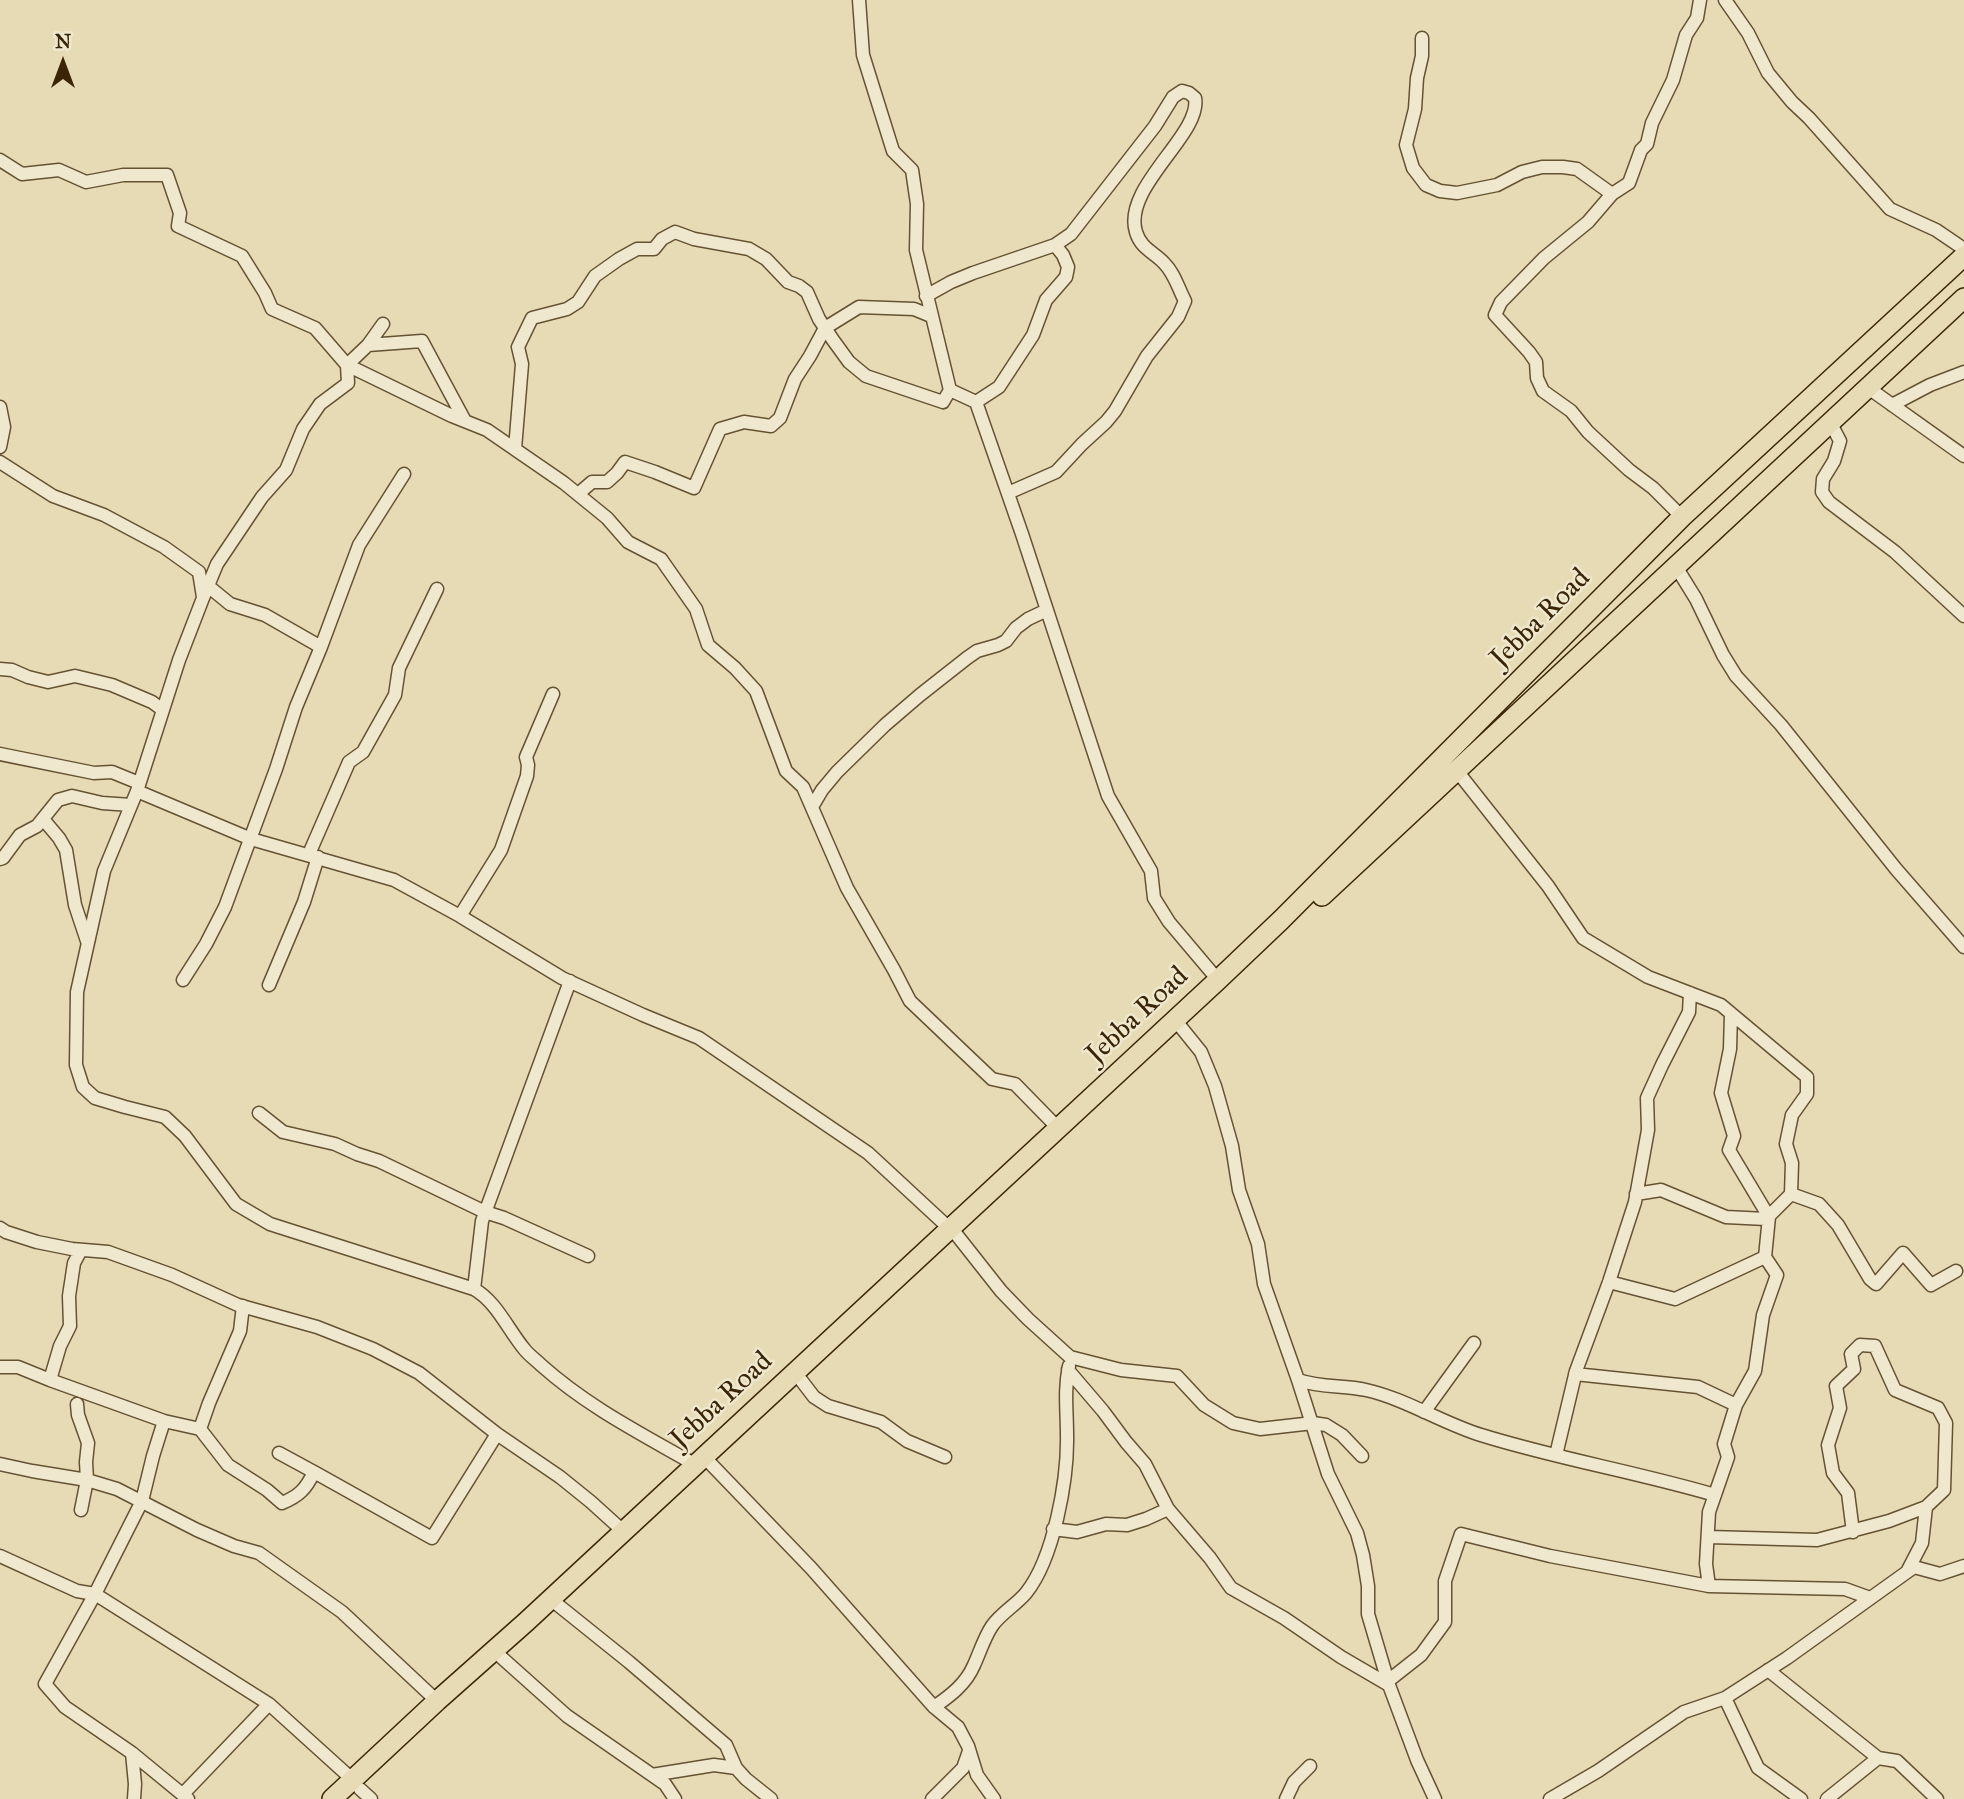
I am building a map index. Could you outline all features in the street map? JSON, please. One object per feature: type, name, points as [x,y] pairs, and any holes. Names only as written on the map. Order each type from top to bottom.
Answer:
[{"type":"highway","name":"Jebba Road","points":[[332,1799],[358,1792],[558,1605],[702,1464],[953,1231],[1067,1133],[1284,924],[1682,517],[1964,256]]},
{"type":"highway","name":"Jebba Road","points":[[358,1792],[437,1701],[623,1531],[801,1380],[1058,1128],[1218,980],[1457,771],[1964,298]]},
{"type":"street","points":[[515,449],[522,364],[518,347],[532,318],[567,309],[578,302],[595,276],[637,249],[654,249],[662,239],[675,232],[694,239],[750,249],[766,259],[788,282],[807,292],[825,328],[849,362],[866,376],[943,402],[950,390],[916,250],[917,204],[912,170],[893,150],[863,55],[859,0]]},
{"type":"street","points":[[1682,517],[1588,432],[1571,411],[1543,391],[1537,378],[1536,362],[1530,352],[1495,315],[1501,302],[1544,258],[1588,222],[1612,194],[1629,183],[1672,80],[1686,35],[1697,18],[1700,0]]},
{"type":"street","points":[[1725,0],[1748,33],[1768,73],[1890,209],[1936,230],[1964,249]]},
{"type":"street","points":[[1422,38],[1415,109],[1406,145],[1413,167],[1426,185],[1440,191],[1457,193],[1497,185],[1522,172],[1542,167],[1563,167],[1577,169],[1612,194]]},
{"type":"street","points":[[926,296],[973,273],[1055,245],[1071,234],[1155,125],[1172,97],[1181,92],[1195,97],[1196,106],[1192,119],[1156,170],[1135,213],[1135,230],[1140,243],[1163,261],[1174,276],[1185,301],[1178,317],[1147,356],[1106,422],[1056,472],[1008,493]]},
{"type":"street","points":[[0,160],[22,174],[59,170],[86,182],[123,174],[167,175],[180,213],[178,226],[242,256],[272,309],[315,328],[347,365],[487,430],[578,494],[607,518],[628,542],[661,559],[696,609],[708,645],[756,691],[786,771],[803,787],[847,888],[910,1001],[992,1079],[1016,1084],[1058,1128]]},
{"type":"street","points":[[976,402],[999,387],[1033,335],[1046,300],[1066,276],[1068,267],[1055,245]]},
{"type":"street","points":[[578,494],[592,482],[607,482],[625,462],[655,471],[694,488],[720,429],[744,422],[771,426],[780,418],[795,379],[825,328],[859,307],[914,309],[931,316]]},
{"type":"street","points":[[383,324],[368,345],[347,365],[348,383],[320,404],[303,429],[286,470],[262,497],[217,564],[205,592],[179,660],[138,787],[104,872],[77,992],[76,1065],[83,1087],[95,1098],[165,1117],[185,1136],[236,1205],[270,1224],[483,1294],[526,1351],[554,1376],[593,1406],[702,1464],[811,1568],[934,1707],[958,1727],[977,1775],[994,1799]]},
{"type":"street","points":[[368,345],[422,341],[465,421]]},
{"type":"street","points":[[1892,405],[1930,385],[1964,372]]},
{"type":"street","points":[[1867,387],[1964,456]]},
{"type":"street","points":[[950,390],[976,402],[1108,796],[1151,871],[1154,898],[1169,922],[1218,980]]},
{"type":"street","points":[[0,407],[4,427],[0,447]]},
{"type":"street","points":[[1830,422],[1840,441],[1834,461],[1823,480],[1822,492],[1829,502],[1895,552],[1964,616]]},
{"type":"street","points":[[0,462],[53,496],[104,515],[164,547],[199,572],[205,592],[230,604],[265,615],[321,647]]},
{"type":"street","points":[[183,980],[225,907],[296,707],[359,545],[404,474]]},
{"type":"street","points":[[1675,565],[1736,676],[1781,725],[1896,869],[1964,947]]},
{"type":"street","points":[[269,985],[304,902],[313,856],[349,762],[363,752],[395,695],[399,668],[437,589]]},
{"type":"street","points":[[812,807],[837,772],[902,710],[967,658],[1006,641],[1016,628],[1047,610]]},
{"type":"street","points":[[0,670],[12,670],[48,682],[75,676],[113,685],[152,702],[163,710]]},
{"type":"street","points":[[460,916],[502,850],[527,776],[526,757],[553,694]]},
{"type":"street","points":[[0,754],[94,773],[112,772],[138,787],[251,839],[394,880],[570,981],[699,1038],[868,1153],[953,1231],[1000,1291],[1069,1364],[1145,1464],[1168,1509],[1210,1558],[1231,1588],[1284,1618],[1341,1657],[1389,1683]]},
{"type":"street","points":[[1457,771],[1548,886],[1583,938],[1648,977],[1721,1005],[1807,1077],[1807,1094],[1792,1115],[1786,1144],[1792,1163],[1791,1194],[1769,1217],[1726,1217],[1661,1190],[1636,1194]]},
{"type":"street","points":[[0,859],[12,848],[20,835],[37,826],[58,800],[72,796],[131,806]]},
{"type":"street","points":[[43,819],[66,850],[75,905],[88,943]]},
{"type":"street","points":[[474,1289],[482,1221],[570,981]]},
{"type":"street","points":[[1556,1455],[1575,1374],[1609,1282],[1636,1194],[1648,1130],[1647,1098],[1689,1012],[1690,993]]},
{"type":"street","points":[[1709,1586],[1706,1564],[1709,1512],[1728,1457],[1724,1444],[1736,1405],[1755,1371],[1763,1315],[1777,1275],[1765,1257],[1769,1217],[1729,1150],[1734,1136],[1721,1093],[1730,1049],[1731,1014]]},
{"type":"street","points":[[1180,1026],[1201,1052],[1215,1086],[1232,1146],[1240,1190],[1258,1244],[1264,1284],[1328,1474],[1357,1533],[1368,1586],[1368,1615],[1417,1760],[1435,1799]]},
{"type":"street","points":[[259,1113],[282,1132],[335,1144],[379,1161],[485,1212],[587,1256]]},
{"type":"street","points":[[1791,1194],[1819,1204],[1838,1225],[1870,1279],[1876,1284],[1903,1253],[1931,1285],[1956,1271]]},
{"type":"street","points":[[0,1228],[37,1242],[108,1252],[172,1275],[243,1306],[317,1327],[373,1349],[419,1373],[591,1502],[623,1531]]},
{"type":"street","points":[[50,1380],[60,1346],[70,1326],[69,1296],[74,1262],[81,1250]]},
{"type":"street","points":[[1609,1282],[1675,1299],[1765,1257]]},
{"type":"street","points":[[200,1430],[240,1331],[243,1306]]},
{"type":"street","points":[[1424,1412],[1474,1343]]},
{"type":"street","points":[[1709,1537],[1817,1540],[1853,1532],[1926,1507],[1944,1490],[1946,1423],[1938,1408],[1895,1390],[1875,1346],[1860,1345],[1851,1354],[1854,1369],[1836,1386],[1840,1408],[1828,1445],[1833,1473],[1848,1493],[1853,1532]]},
{"type":"street","points":[[1069,1364],[1177,1376],[1204,1405],[1233,1423],[1260,1429],[1312,1423],[1326,1425],[1342,1435],[1362,1456]]},
{"type":"street","points":[[934,1707],[954,1693],[972,1669],[987,1633],[1027,1592],[1047,1552],[1063,1496],[1068,1434],[1066,1380],[1069,1364]]},
{"type":"street","points":[[0,1367],[18,1367],[164,1421],[200,1430],[228,1465],[282,1503],[307,1488],[314,1472]]},
{"type":"street","points":[[1575,1374],[1698,1387],[1736,1405]]},
{"type":"street","points":[[801,1380],[818,1401],[835,1409],[881,1422],[907,1441],[945,1457]]},
{"type":"street","points":[[1298,1380],[1314,1385],[1367,1390],[1414,1406],[1479,1434],[1715,1495]]},
{"type":"street","points":[[77,1404],[80,1426],[88,1443],[87,1480],[81,1510]]},
{"type":"street","points":[[164,1421],[142,1500],[45,1684],[65,1707],[132,1753],[186,1797],[269,1704]]},
{"type":"street","points":[[279,1454],[432,1538],[497,1434]]},
{"type":"street","points":[[0,1464],[87,1480],[117,1489],[197,1530],[234,1546],[259,1553],[342,1612],[437,1701]]},
{"type":"street","points":[[1908,1570],[1922,1543],[1926,1507]]},
{"type":"street","points":[[1053,1529],[1077,1532],[1106,1524],[1127,1525],[1168,1509]]},
{"type":"street","points":[[1389,1683],[1421,1655],[1445,1622],[1445,1581],[1461,1534],[1550,1556],[1709,1586],[1845,1589],[1870,1598]]},
{"type":"street","points":[[0,1556],[77,1591],[94,1594],[269,1704],[358,1792]]},
{"type":"street","points":[[1550,1799],[1598,1771],[1684,1712],[1725,1698],[1913,1567],[1940,1574],[1964,1566]]},
{"type":"street","points":[[558,1605],[726,1745],[736,1768],[771,1799]]},
{"type":"street","points":[[501,1657],[568,1716],[665,1784],[674,1798]]},
{"type":"street","points":[[1768,1670],[1878,1758],[1897,1761],[1937,1799]]},
{"type":"street","points":[[1725,1698],[1758,1768],[1801,1799]]},
{"type":"street","points":[[932,1799],[963,1769],[969,1751]]},
{"type":"street","points":[[132,1753],[134,1799]]},
{"type":"street","points":[[1833,1797],[1878,1758]]},
{"type":"street","points":[[652,1775],[714,1765],[736,1768]]},
{"type":"street","points":[[1286,1799],[1294,1782],[1310,1766]]}]
